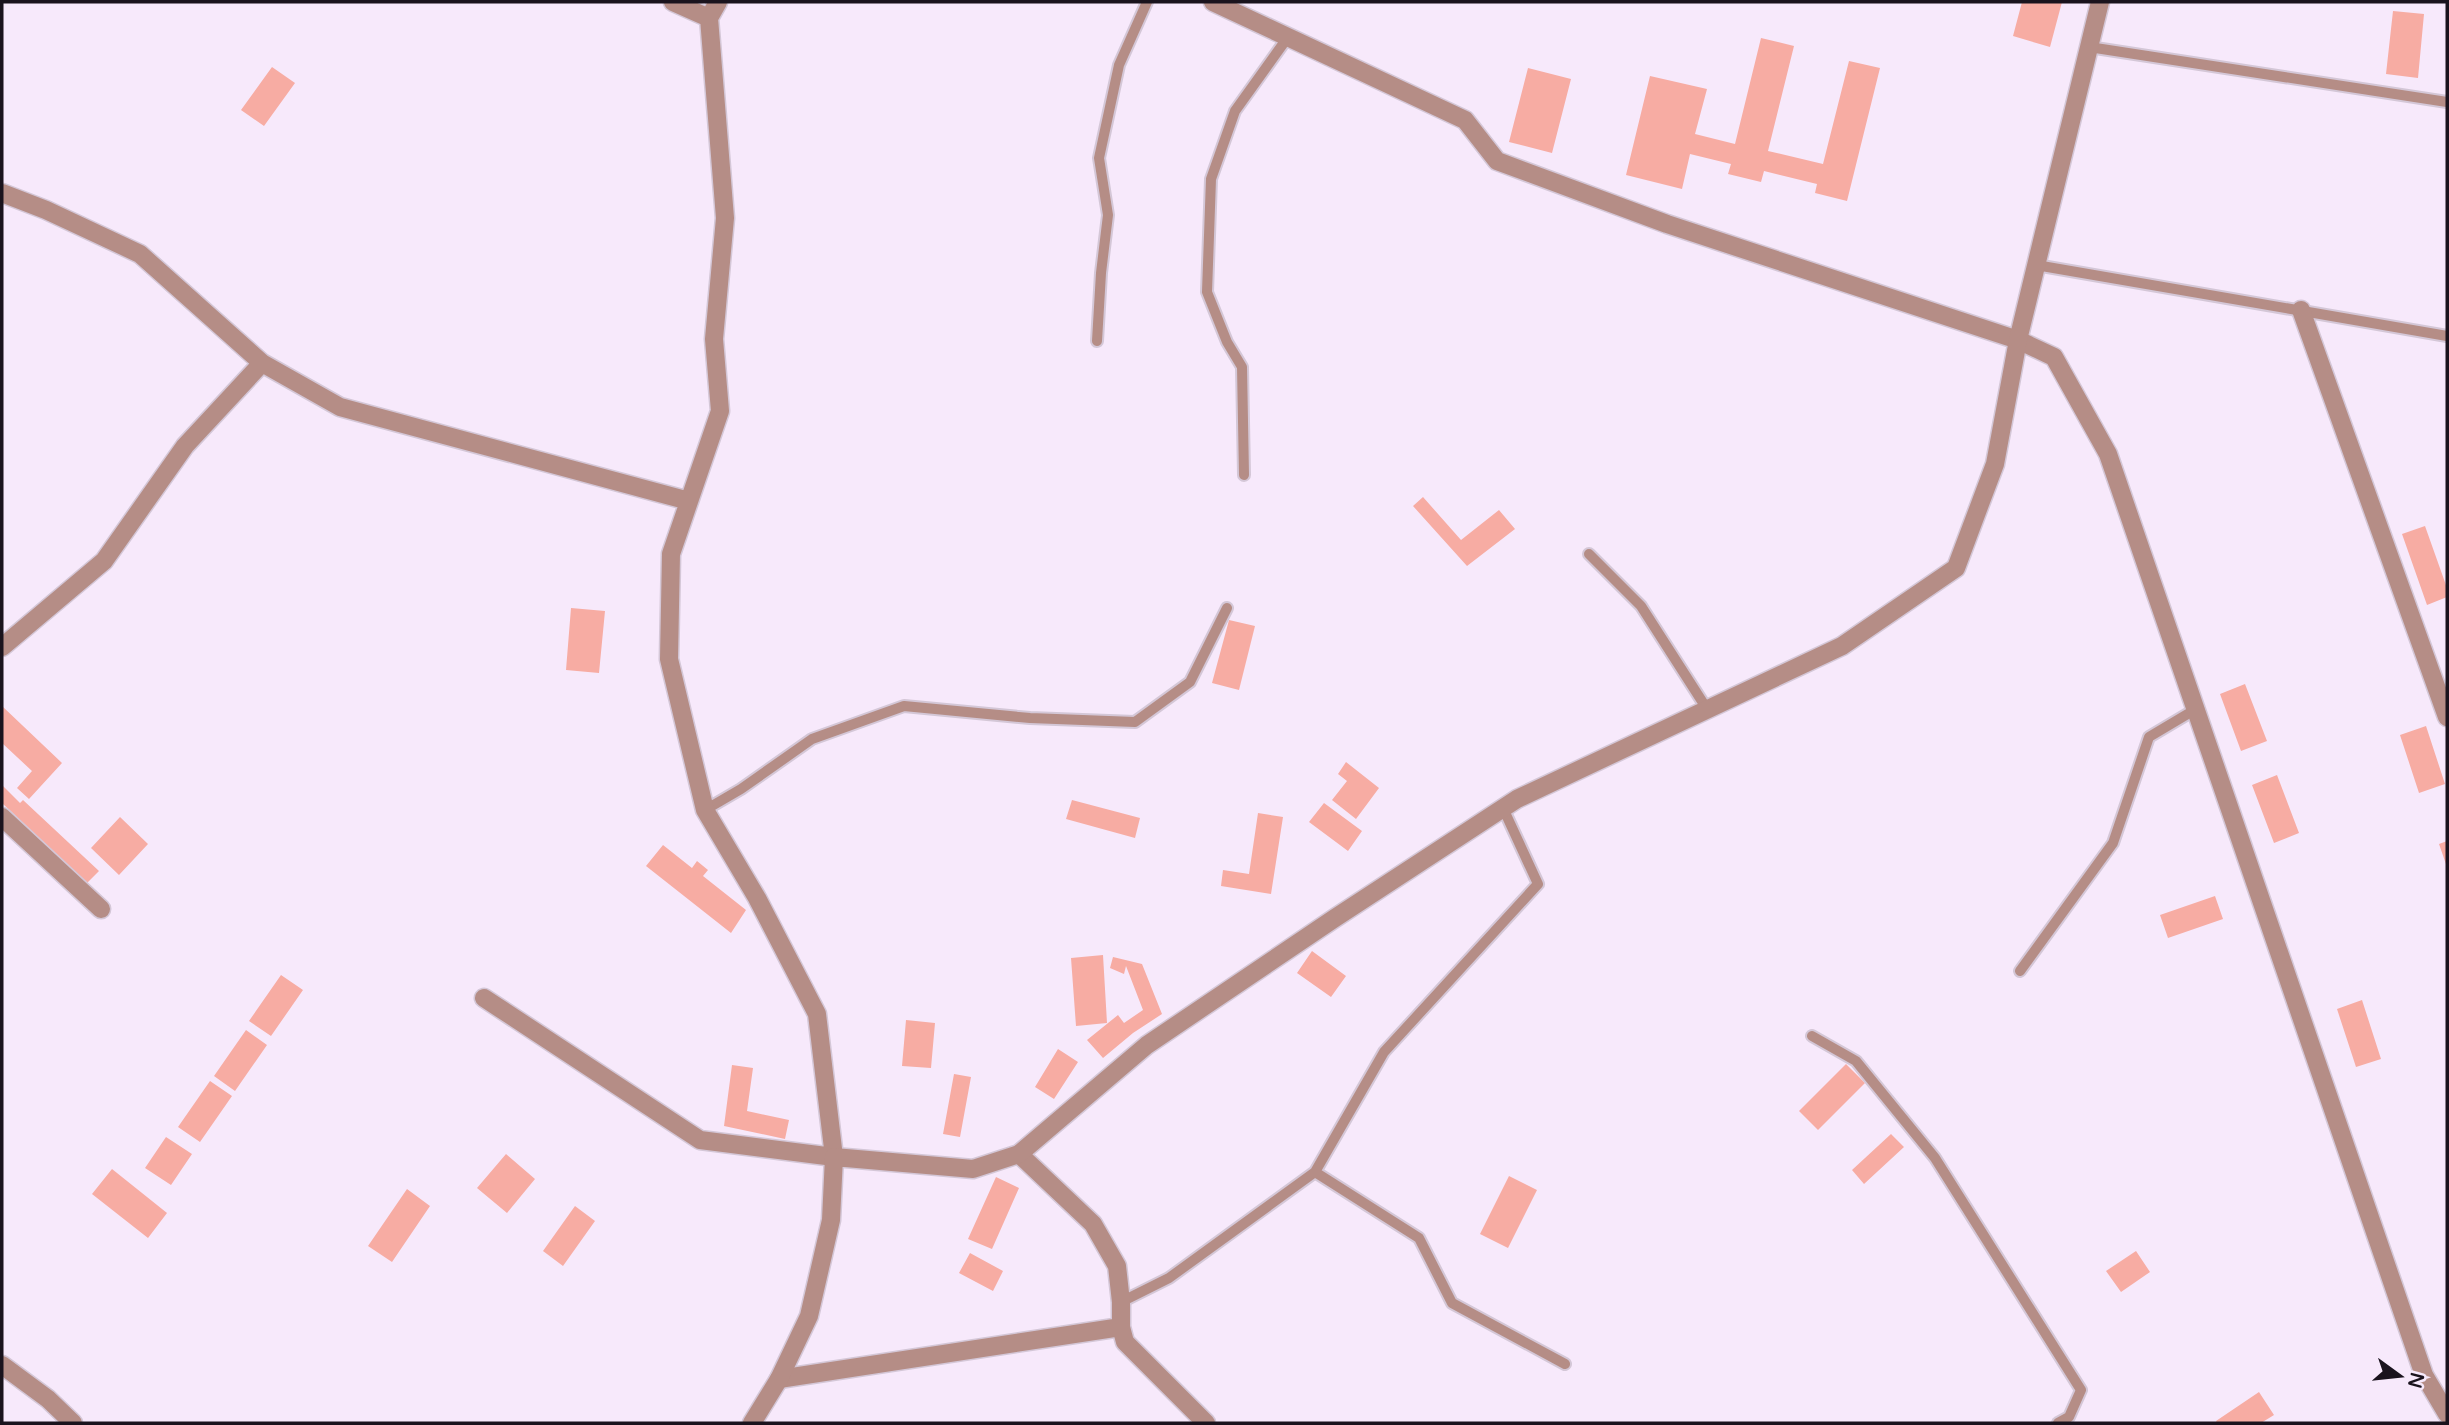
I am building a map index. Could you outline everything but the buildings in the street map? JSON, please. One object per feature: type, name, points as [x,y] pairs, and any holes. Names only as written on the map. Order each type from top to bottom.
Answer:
[{"type":"street","points":[[673,2],[713,10],[724,218],[714,339],[720,411],[671,554],[670,659],[705,810],[757,898],[817,1014],[834,1157],[831,1220],[809,1316],[779,1379],[752,1423]]},
{"type":"street","points":[[1213,2],[1465,120],[1497,161],[1667,224],[2018,340],[2054,357],[2108,454],[2424,1375],[2447,1413]]},
{"type":"street","points":[[484,998],[700,1140],[834,1157],[973,1169],[1019,1154],[1147,1045],[1517,799],[1842,646],[1956,568],[1995,464],[2018,340],[2100,2]]},
{"type":"street","points":[[2,193],[46,210],[140,254],[262,363],[340,407],[690,501]]},
{"type":"street","points":[[2301,310],[2447,717]]},
{"type":"street","points":[[2,647],[104,561],[185,446],[262,363]]},
{"type":"street","points":[[2,817],[101,909]]},
{"type":"street","points":[[1019,1154],[1093,1224],[1117,1266],[1121,1326],[1125,1342],[1206,1423]]},
{"type":"street","points":[[779,1379],[1121,1326]]},
{"type":"street","points":[[2,1365],[48,1399],[73,1423]]},
{"type":"lane","points":[[1097,341],[1108,215],[1099,158],[1119,65],[1147,2]]},
{"type":"lane","points":[[1244,475],[1242,367],[1227,342],[1207,292],[1210,179],[1235,111],[1288,37]]},
{"type":"lane","points":[[2089,47],[2447,102]]},
{"type":"lane","points":[[2036,265],[2447,336]]},
{"type":"lane","points":[[1589,554],[1641,606],[1707,709]]},
{"type":"lane","points":[[705,810],[741,789],[812,739],[904,706],[1030,718],[1135,722],[1190,682],[1227,608]]},
{"type":"lane","points":[[2020,971],[2113,843],[2149,737],[2196,709]]},
{"type":"lane","points":[[1121,1301],[1169,1278],[1315,1172],[1384,1052],[1538,884],[1503,808]]},
{"type":"lane","points":[[1812,1036],[1856,1061],[1934,1158],[2045,1332],[2081,1390],[2069,1417],[2058,1423]]},
{"type":"lane","points":[[1315,1172],[1419,1238],[1452,1303],[1565,1364]]}]
